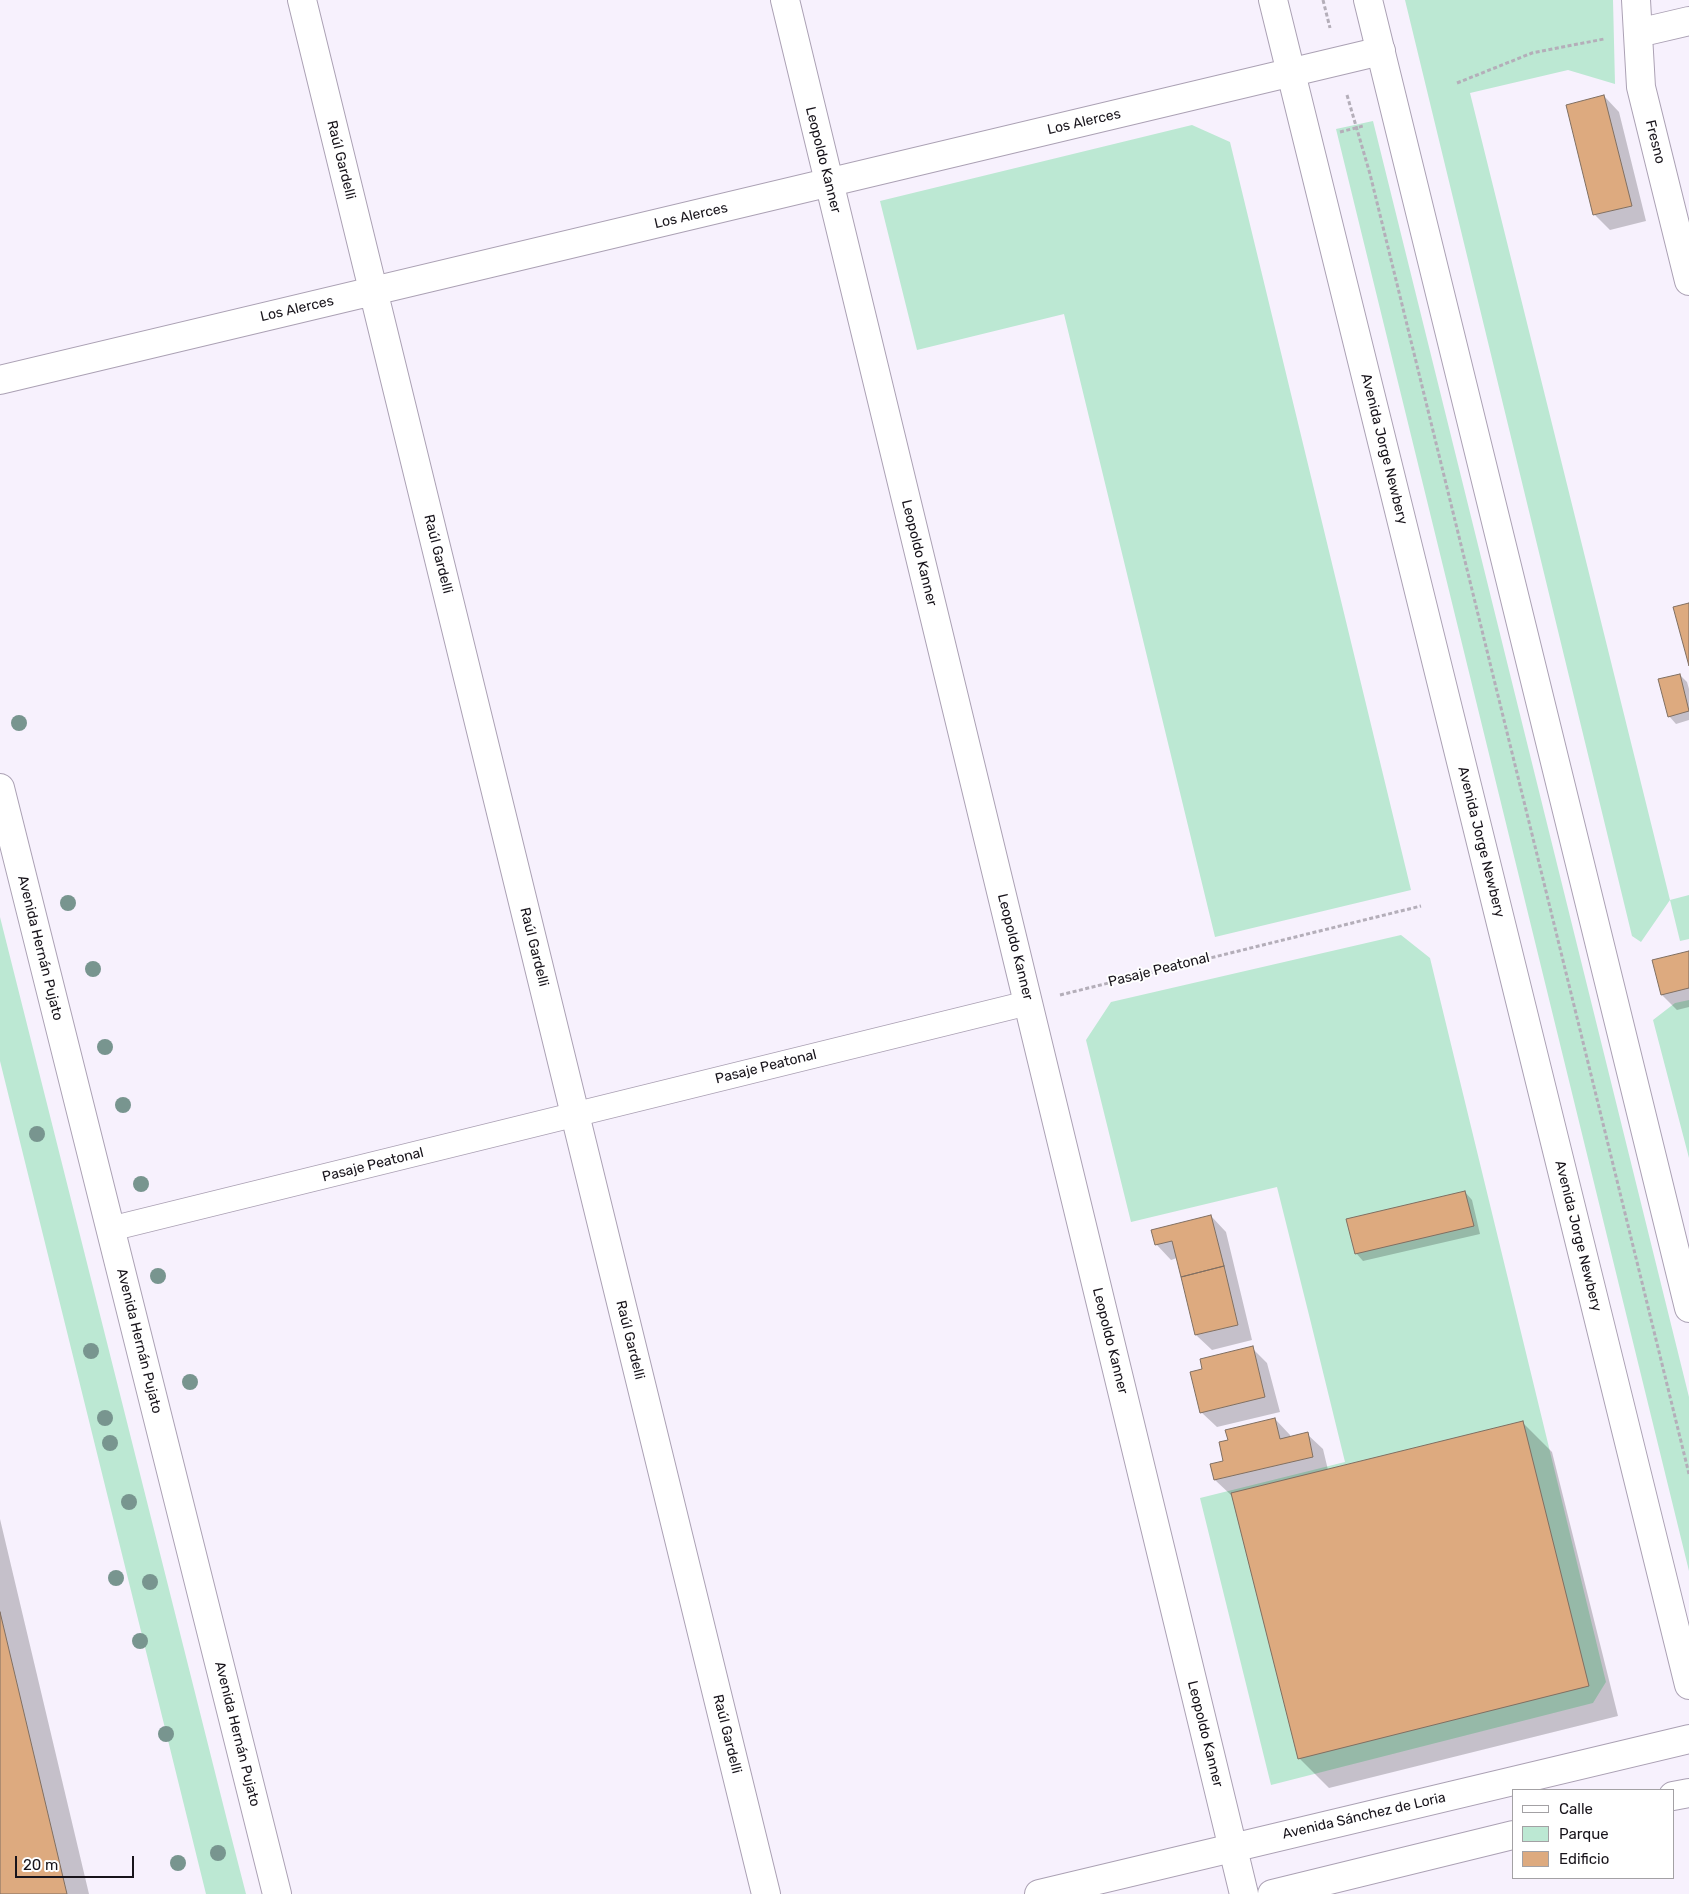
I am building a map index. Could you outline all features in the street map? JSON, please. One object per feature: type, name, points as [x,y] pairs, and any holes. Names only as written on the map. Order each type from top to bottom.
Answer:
[{"type":"street","name":"Raúl Gardelli","points":[[302,0],[766,1894]]},
{"type":"street","name":"Leopoldo Kanner","points":[[785,0],[1244,1894]]},
{"type":"street","name":"Avenida Jorge Newbery","points":[[1273,0],[1689,1685]]},
{"type":"street","points":[[1368,0],[1689,1308]]},
{"type":"street","name":"Fresno","points":[[1636,0],[1641,88],[1689,281]]},
{"type":"street","points":[[1638,33],[1689,21]]},
{"type":"street","name":"Los Alerces","points":[[0,380],[1381,51]]},
{"type":"street","name":"Avenida Hernán Pujato","points":[[0,788],[277,1894]]},
{"type":"street","name":"Avenida Sánchez de Loria","points":[[1039,1894],[1689,1739]]},
{"type":"street","points":[[1674,1796],[1689,1793]]},
{"type":"street","points":[[1272,1894],[1512,1835]]},
{"type":"lane","name":"Pasaje Peatonal","points":[[110,1229],[1028,1002]]},
{"type":"path","points":[[1457,83],[1532,53],[1638,33]]},
{"type":"path","points":[[1332,134],[1370,125]]},
{"type":"path","points":[[1356,128],[1370,174],[1689,1474]]},
{"type":"path","name":"Pasaje Peatonal","points":[[1028,1002],[1422,906]]},
{"type":"green space","points":[[1405,0],[1613,0],[1615,84],[1568,70],[1470,93],[1670,900],[1641,942],[1632,936]]},
{"type":"green space","points":[[1373,121],[1689,1397],[1689,1571],[1336,129]]},
{"type":"green space","points":[[1192,125],[1230,142],[1411,890],[1215,937],[1064,314],[917,350],[880,201]]},
{"type":"green space","points":[[1689,895],[1689,939],[1680,941],[1670,900]]},
{"type":"green space","points":[[0,917],[246,1894],[206,1894],[0,1061]]},
{"type":"green space","points":[[1401,935],[1430,958],[1606,1682],[1593,1703],[1271,1785],[1200,1498],[1345,1462],[1310,1319],[1277,1187],[1131,1222],[1086,1040],[1111,1002]]},
{"type":"green space","points":[[1689,1000],[1689,1158],[1653,1020],[1675,1003]]},
{"type":"building","points":[[1604,95],[1632,206],[1593,215],[1566,105]]},
{"type":"building","points":[[1689,603],[1689,666],[1673,607]]},
{"type":"building","points":[[1680,674],[1689,711],[1668,717],[1658,679]]},
{"type":"building","points":[[1689,951],[1689,988],[1661,995],[1652,960]]},
{"type":"building","points":[[1465,1191],[1474,1226],[1355,1254],[1346,1219]]},
{"type":"building","points":[[1211,1215],[1224,1266],[1181,1277],[1172,1241],[1155,1245],[1151,1230]]},
{"type":"building","points":[[1224,1266],[1238,1325],[1195,1335],[1181,1277]]},
{"type":"building","points":[[1253,1346],[1265,1397],[1200,1413],[1190,1372],[1202,1369],[1200,1359]]},
{"type":"building","points":[[1275,1418],[1280,1439],[1308,1432],[1313,1457],[1214,1480],[1210,1464],[1223,1461],[1219,1442],[1228,1440],[1225,1430]]},
{"type":"building","points":[[1523,1421],[1589,1686],[1298,1759],[1231,1493]]},
{"type":"building","points":[[0,1612],[67,1894],[0,1894]]}]
